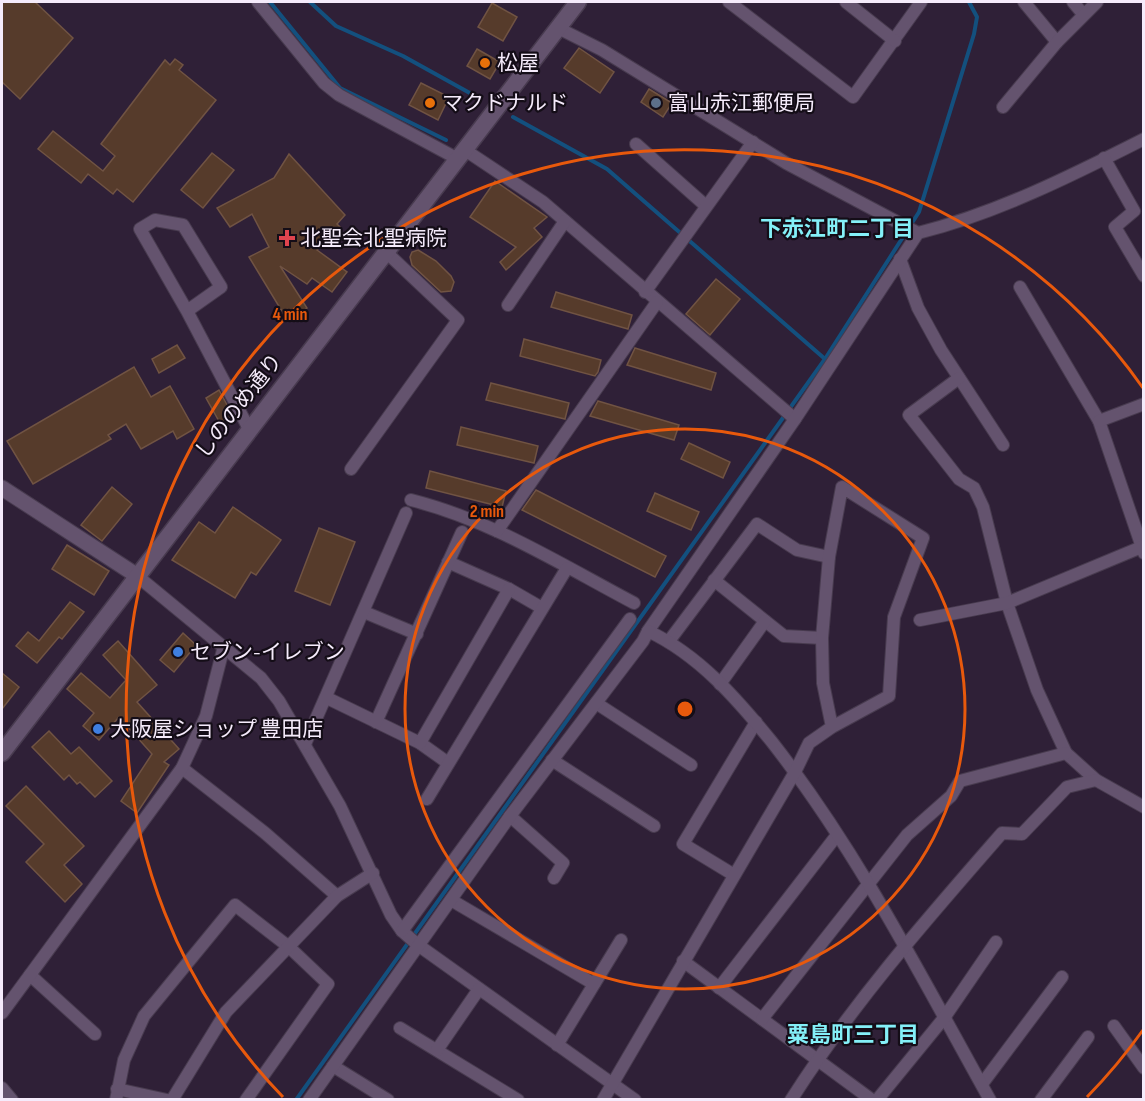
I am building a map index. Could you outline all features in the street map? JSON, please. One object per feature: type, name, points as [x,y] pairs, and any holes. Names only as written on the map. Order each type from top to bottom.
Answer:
[{"type":"main road","name":"しののめ通り","points":[[2,753],[136,575],[578,2]]},
{"type":"street","points":[[258,2],[324,83],[339,95],[462,155],[543,202],[645,292],[790,414]]},
{"type":"street","points":[[729,2],[853,97],[921,2]]},
{"type":"street","points":[[846,2],[895,41]]},
{"type":"street","points":[[1024,2],[1057,42]]},
{"type":"street","points":[[1073,2],[1083,14]]},
{"type":"street","points":[[1003,107],[1057,42],[1096,2]]},
{"type":"street","points":[[558,28],[602,50],[753,142],[912,229],[946,226],[1017,200],[1104,158],[1142,144]]},
{"type":"street","points":[[645,292],[753,142]]},
{"type":"street","points":[[636,144],[706,206]]},
{"type":"street","points":[[1104,158],[1134,211],[1115,227],[1143,276]]},
{"type":"street","points":[[187,311],[221,287],[183,225],[155,220],[140,229],[187,311],[249,429]]},
{"type":"street","points":[[508,306],[566,221]]},
{"type":"street","points":[[410,938],[451,900],[510,816],[643,641],[790,414],[900,259],[912,229]]},
{"type":"street","points":[[351,469],[458,320],[386,252]]},
{"type":"street","points":[[900,259],[918,308],[959,378],[1003,445]]},
{"type":"street","points":[[921,620],[1007,603],[1143,548],[1099,421],[1020,287]]},
{"type":"street","points":[[497,531],[657,302]]},
{"type":"street","points":[[959,378],[909,416],[959,479],[975,488],[983,507],[1007,603],[1037,690],[1066,753],[1096,780],[1143,807]]},
{"type":"street","points":[[1099,421],[1143,404]]},
{"type":"street","points":[[603,1100],[795,772],[809,743],[832,727],[889,696],[894,617],[922,538],[842,487],[830,557],[822,638],[823,683],[832,727]]},
{"type":"street","points":[[2,488],[136,575],[261,678],[279,701],[305,744],[373,873],[391,915],[410,938],[635,1100]]},
{"type":"street","points":[[411,500],[449,509],[497,531],[634,603]]},
{"type":"street","points":[[305,744],[406,513]]},
{"type":"street","points":[[669,641],[757,524],[797,550],[830,557]]},
{"type":"street","points":[[376,722],[462,532]]},
{"type":"street","points":[[448,562],[509,589],[542,608]]},
{"type":"street","points":[[427,799],[567,567]]},
{"type":"street","points":[[714,580],[784,636],[822,638]]},
{"type":"street","points":[[420,743],[509,589]]},
{"type":"street","points":[[364,612],[417,634]]},
{"type":"street","points":[[309,1100],[333,1066],[410,938],[630,619]]},
{"type":"street","points":[[720,684],[765,621]]},
{"type":"street","points":[[648,631],[669,641],[737,698],[795,772],[837,835],[904,945],[990,1100]]},
{"type":"street","points":[[2,1012],[182,768],[206,716],[224,646]]},
{"type":"street","points":[[327,698],[420,743],[448,763]]},
{"type":"street","points":[[596,703],[691,765]]},
{"type":"street","points":[[734,875],[683,844],[756,722]]},
{"type":"street","points":[[762,1019],[907,835],[951,796],[960,781],[1066,753]]},
{"type":"street","points":[[552,760],[654,826]]},
{"type":"street","points":[[182,768],[264,833],[337,896]]},
{"type":"street","points":[[791,1100],[817,1059],[904,945],[1002,833],[1022,834],[1067,787],[1096,780]]},
{"type":"street","points":[[510,816],[563,863],[554,878]]},
{"type":"street","points":[[719,988],[837,835]]},
{"type":"street","points":[[246,1100],[328,984],[289,948],[235,905],[144,1016],[124,1060],[117,1094],[170,1100],[226,1012],[289,948],[337,896],[373,873]]},
{"type":"street","points":[[451,900],[594,984]]},
{"type":"street","points":[[557,1045],[621,940]]},
{"type":"street","points":[[877,1100],[944,1018],[996,942]]},
{"type":"street","points":[[683,961],[872,1100]]},
{"type":"street","points":[[30,975],[96,1034]]},
{"type":"street","points":[[982,1084],[1062,977]]},
{"type":"street","points":[[437,1050],[479,989]]},
{"type":"street","points":[[1114,1026],[1143,1068]]},
{"type":"street","points":[[400,1028],[518,1100]]},
{"type":"street","points":[[1041,1100],[1088,1037]]},
{"type":"street","points":[[333,1066],[388,1100]]},
{"type":"street","points":[[2,1088],[12,1100]]},
{"type":"building","points":[[2,2],[35,2],[73,38],[20,99],[2,82]]},
{"type":"building","points":[[492,3],[517,17],[503,41],[478,27]]},
{"type":"building","points":[[579,48],[614,72],[600,93],[564,68]]},
{"type":"building","points":[[477,49],[500,62],[490,79],[467,66]]},
{"type":"building","points":[[175,59],[183,65],[179,70],[216,100],[133,202],[117,189],[113,194],[88,174],[81,183],[38,149],[53,131],[103,171],[115,156],[101,144],[165,60],[170,65]]},
{"type":"building","points":[[421,83],[449,97],[438,120],[409,105]]},
{"type":"building","points":[[649,89],[672,103],[663,117],[641,102]]},
{"type":"building","points":[[212,153],[234,170],[203,208],[181,190]]},
{"type":"building","name":"北聖会北聖病院","points":[[289,154],[345,215],[337,224],[340,227],[317,250],[347,272],[332,292],[312,278],[307,284],[280,266],[307,308],[293,317],[288,311],[283,313],[249,257],[269,247],[252,214],[230,227],[217,208],[274,178]]},
{"type":"building","points":[[495,181],[547,217],[534,228],[542,237],[506,270],[500,262],[516,247],[470,217]]},
{"type":"building","points":[[418,250],[436,261],[451,276],[454,282],[451,291],[441,292],[412,265],[410,257],[412,252]]},
{"type":"building","points":[[716,279],[740,299],[710,335],[686,314]]},
{"type":"building","points":[[556,292],[632,315],[628,329],[551,307]]},
{"type":"building","points":[[524,339],[601,360],[598,372],[595,376],[520,356]]},
{"type":"building","points":[[177,345],[185,358],[159,373],[152,359]]},
{"type":"building","points":[[635,348],[716,373],[711,390],[627,365]]},
{"type":"building","points":[[134,367],[151,397],[170,386],[194,429],[177,439],[173,431],[141,449],[126,424],[108,435],[111,439],[33,484],[7,441]]},
{"type":"building","points":[[491,383],[569,403],[565,419],[486,400]]},
{"type":"building","points":[[219,390],[233,416],[220,423],[206,398]]},
{"type":"building","points":[[598,401],[679,425],[674,440],[590,416]]},
{"type":"building","points":[[461,427],[538,446],[534,463],[457,445]]},
{"type":"building","points":[[689,443],[730,462],[723,478],[681,459]]},
{"type":"building","points":[[430,471],[506,491],[502,507],[426,488]]},
{"type":"building","points":[[112,487],[132,504],[102,541],[81,525]]},
{"type":"building","points":[[536,490],[666,556],[655,577],[522,510]]},
{"type":"building","points":[[655,493],[699,512],[691,530],[647,511]]},
{"type":"building","points":[[233,507],[281,540],[256,575],[251,572],[235,598],[172,560],[199,522],[215,533]]},
{"type":"building","points":[[319,528],[355,542],[330,605],[295,591]]},
{"type":"building","points":[[67,545],[109,571],[94,595],[52,569]]},
{"type":"building","points":[[70,602],[84,612],[62,639],[59,637],[37,663],[16,646],[28,632],[39,641]]},
{"type":"building","name":"セブン-イレブン","points":[[183,633],[196,645],[174,672],[160,660]]},
{"type":"building","points":[[118,641],[157,685],[137,702],[179,749],[164,762],[169,765],[137,813],[121,801],[152,754],[119,717],[99,740],[83,726],[94,713],[67,689],[81,673],[110,698],[126,680],[103,655]]},
{"type":"building","points":[[2,673],[19,687],[2,709]]},
{"type":"building","points":[[49,731],[71,754],[79,747],[112,781],[95,797],[69,775],[64,780],[32,747]]},
{"type":"building","points":[[26,786],[84,846],[64,865],[82,884],[65,902],[26,862],[44,844],[6,806]]},
{"type":"waterway","points":[[270,2],[340,88],[446,140]]},
{"type":"waterway","points":[[310,2],[336,26],[403,56],[477,97]]},
{"type":"waterway","points":[[296,1100],[825,359],[919,212],[974,34],[977,17],[969,2]]},
{"type":"waterway","points":[[513,117],[607,169],[825,359]]},
{"type":"place","name":"松屋","points":[[485,63]]},
{"type":"place","name":"マクドナルド","points":[[430,103]]},
{"type":"place","name":"富山赤江郵便局","points":[[656,103]]},
{"type":"place","name":"北聖会北聖病院","points":[[287,238]]},
{"type":"place","name":"セブン-イレブン","points":[[178,652]]},
{"type":"place","name":"大阪屋ショップ 豊田店","points":[[98,729]]},
{"type":"district","name":"下赤江町二丁目","points":[[837,229]]},
{"type":"district","name":"粟島町三丁目","points":[[853,1035]]}]
